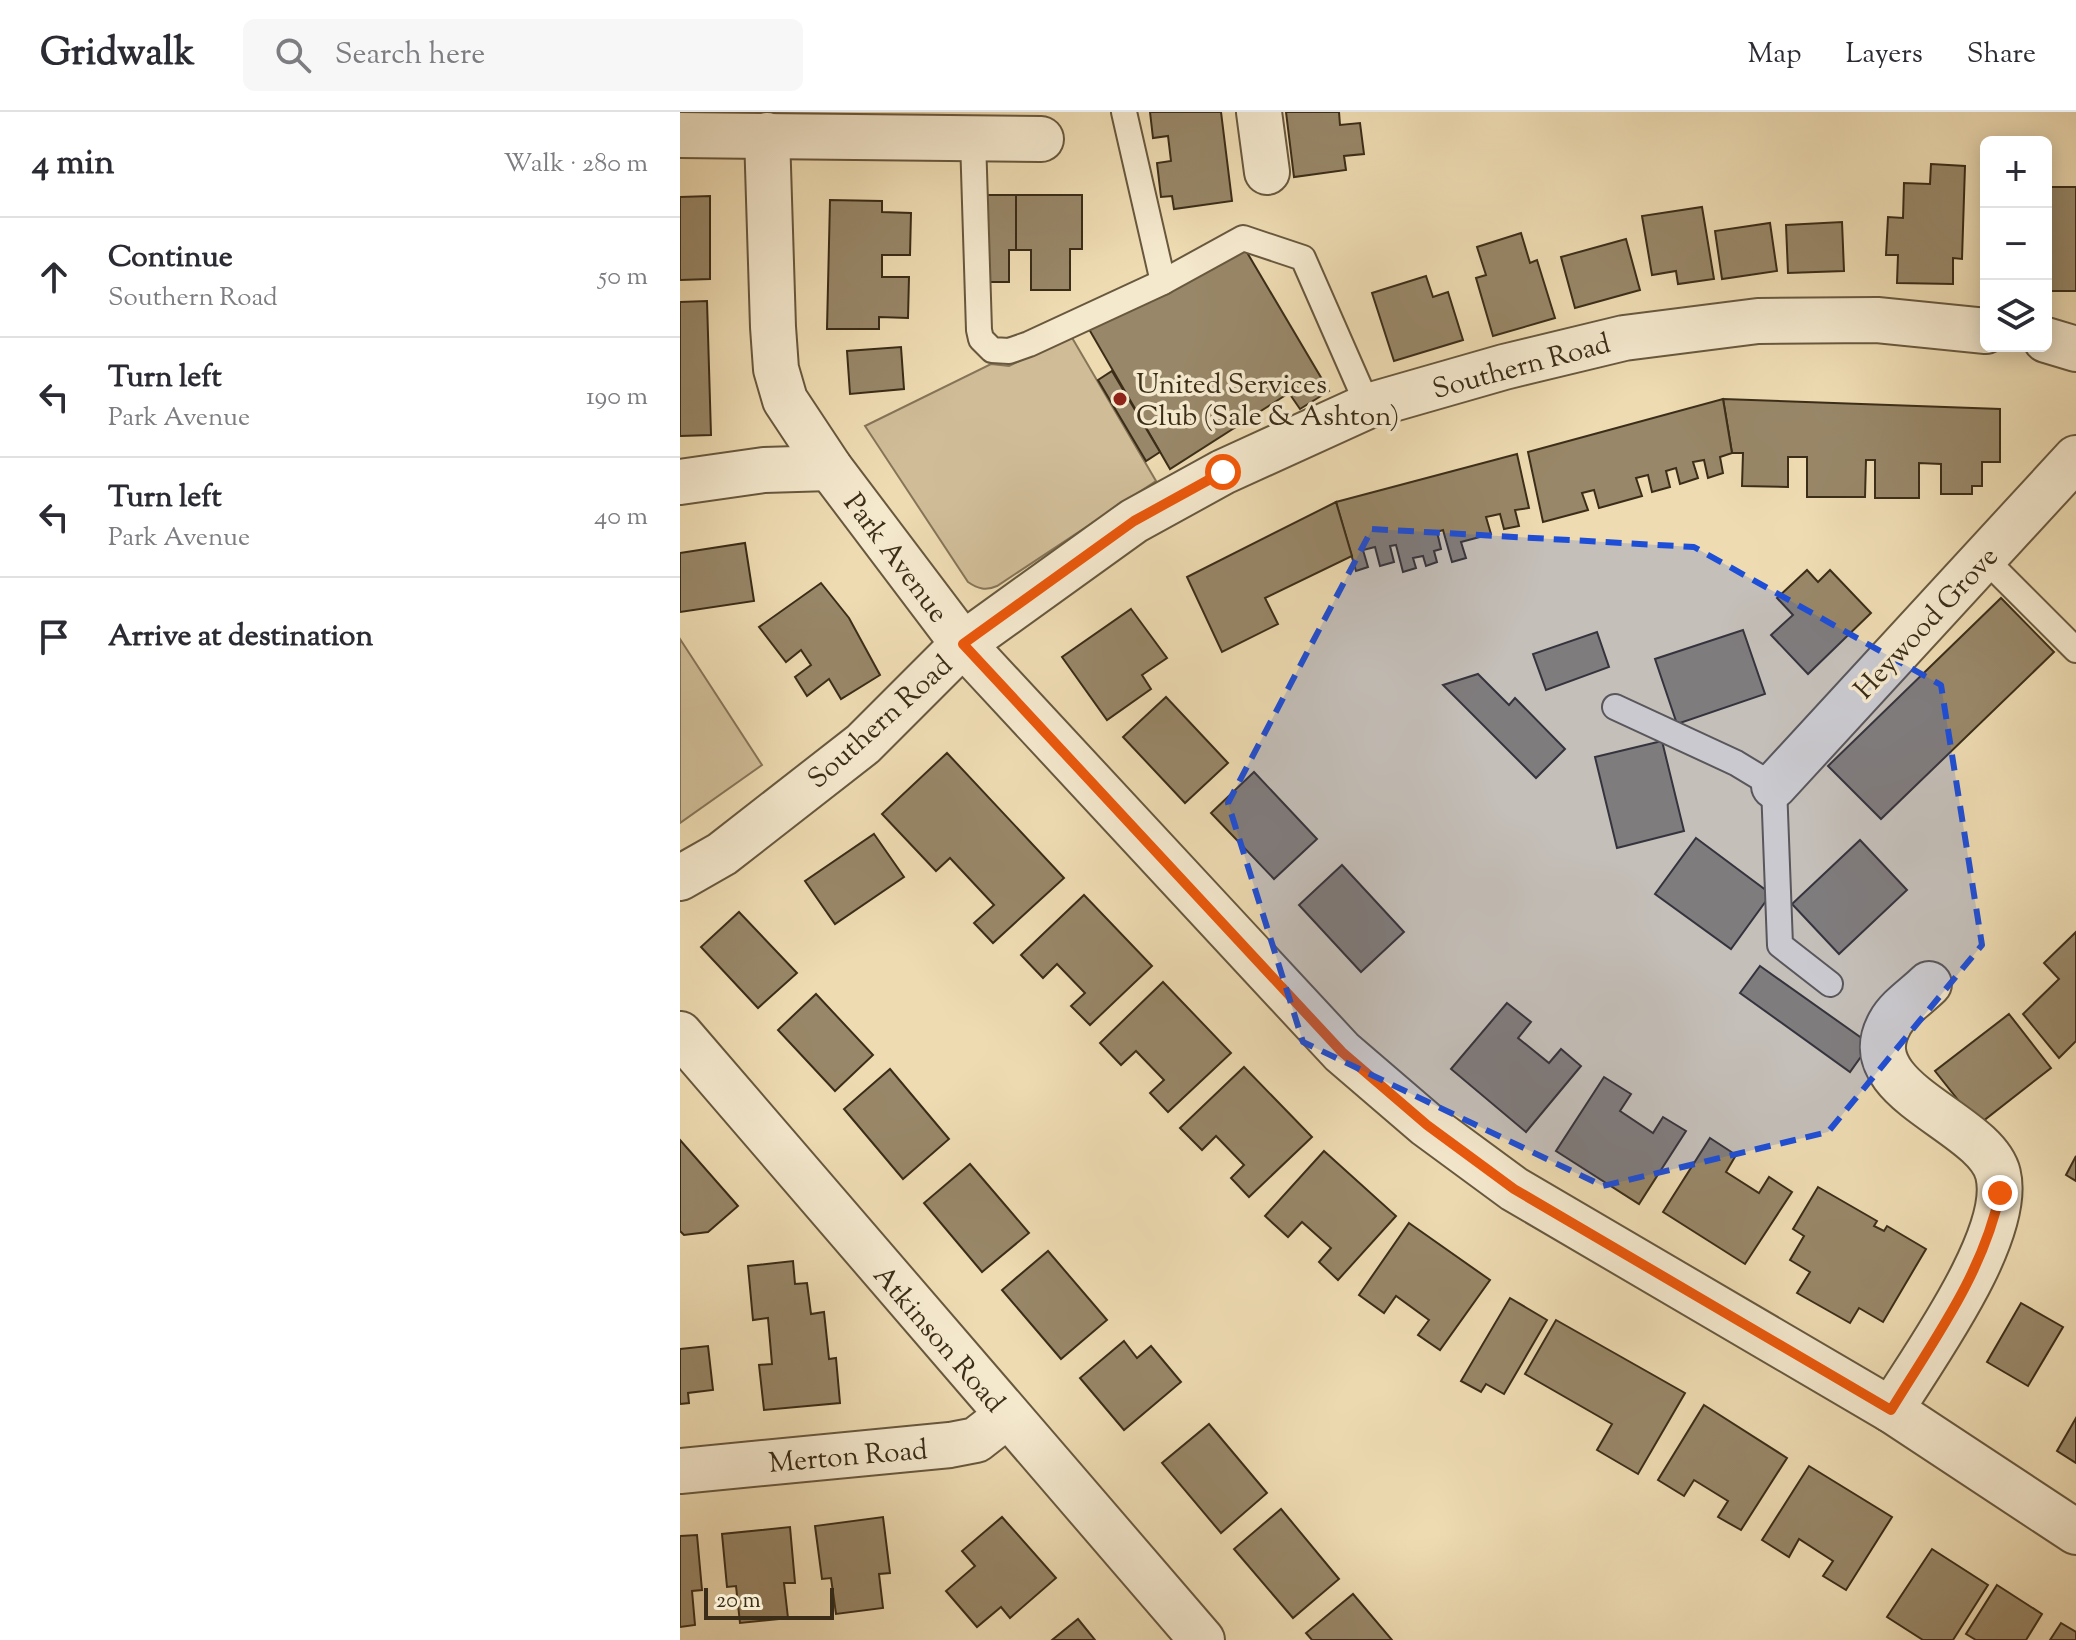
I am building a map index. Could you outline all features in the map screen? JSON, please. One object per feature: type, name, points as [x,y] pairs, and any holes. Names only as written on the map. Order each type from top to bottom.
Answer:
[{"type":"street","points":[[1259,112],[1267,172]]},
{"type":"street","points":[[680,135],[783,128],[949,130],[1041,139]]},
{"type":"street","name":"Park Avenue","points":[[783,128],[776,369],[785,400],[830,468],[963,644],[1342,1052],[1427,1125],[1514,1189],[1891,1410],[2076,1532]]},
{"type":"street","name":"Southern Road","points":[[680,878],[722,854],[863,744],[963,644],[1134,521],[1223,472],[1368,406],[1504,367],[1624,338],[1743,323],[1877,320],[1980,330]]},
{"type":"street","points":[[2052,342],[2076,349]]},
{"type":"street","name":"Heywood Grove","points":[[1774,786],[2076,458]]},
{"type":"street","points":[[680,482],[764,470],[830,468]]},
{"type":"street","points":[[1891,1410],[1971,1279],[1993,1227],[2000,1193],[1998,1173],[1989,1155],[1919,1101],[1897,1080],[1884,1056],[1884,1037],[1891,1020],[1929,984]]},
{"type":"street","name":"Atkinson Road","points":[[680,1034],[1202,1640]]},
{"type":"street","name":"Merton Road","points":[[680,1471],[950,1445],[976,1440],[1007,1416]]},
{"type":"lane","points":[[1124,112],[1163,282]]},
{"type":"lane","points":[[949,130],[979,330],[985,345],[1000,352],[1029,344],[1163,282],[1243,238],[1303,258],[1368,406]]},
{"type":"lane","points":[[1984,558],[2076,650]]},
{"type":"lane","points":[[1615,707],[1736,763],[1774,786],[1780,945],[1830,984]]},
{"type":"highlighted area","points":[[1372,529],[1694,547],[1941,685],[1982,945],[1828,1132],[1603,1186],[1303,1042],[1228,803]]},
{"type":"shaded area","points":[[1071,336],[1156,481],[997,586],[979,588],[968,582],[865,426],[991,364],[1009,366]]},
{"type":"shaded area","points":[[680,639],[762,765],[680,823]]},
{"type":"building","points":[[1150,112],[1221,112],[1232,201],[1174,209],[1172,196],[1161,197],[1157,163],[1171,161],[1168,136],[1153,138]]},
{"type":"building","points":[[1286,112],[1339,112],[1340,125],[1360,123],[1364,154],[1344,156],[1346,170],[1294,177]]},
{"type":"building","points":[[1931,164],[1965,166],[1962,259],[1953,258],[1953,284],[1897,283],[1898,255],[1886,255],[1888,217],[1903,218],[1904,183],[1930,184]]},
{"type":"building","points":[[2052,187],[2076,187],[2076,291],[2052,291]]},
{"type":"building","points":[[984,195],[1016,195],[1016,250],[1009,250],[1009,282],[984,282]]},
{"type":"building","points":[[1016,195],[1082,195],[1082,249],[1070,249],[1070,290],[1031,290],[1031,250],[1016,250]]},
{"type":"building","points":[[710,196],[710,279],[680,280],[680,197]]},
{"type":"building","points":[[830,200],[882,201],[882,212],[911,213],[910,255],[882,255],[882,277],[909,277],[908,318],[879,317],[879,329],[827,329]]},
{"type":"building","points":[[1702,207],[1714,279],[1678,284],[1676,271],[1652,275],[1642,216]]},
{"type":"building","points":[[1842,222],[1844,271],[1788,273],[1786,225]]},
{"type":"building","points":[[1770,223],[1777,271],[1722,279],[1715,231]]},
{"type":"building","points":[[1521,233],[1530,263],[1537,260],[1555,318],[1493,336],[1476,278],[1486,275],[1477,247]]},
{"type":"building","points":[[1626,239],[1640,290],[1575,308],[1561,257]]},
{"type":"building","points":[[1242,244],[1329,391],[1300,409],[1289,393],[1170,469],[1086,324]]},
{"type":"building","points":[[1426,276],[1433,297],[1448,292],[1463,340],[1394,361],[1372,293]]},
{"type":"building","points":[[707,301],[711,435],[680,436],[680,302]]},
{"type":"building","points":[[901,347],[904,389],[850,394],[847,351]]},
{"type":"building","points":[[1112,371],[1160,452],[1146,461],[1098,380]]},
{"type":"building","points":[[1723,399],[2000,409],[2000,462],[1982,462],[1982,486],[1972,486],[1972,494],[1941,494],[1941,464],[1919,463],[1919,498],[1875,498],[1875,460],[1866,460],[1865,497],[1807,497],[1807,457],[1788,457],[1788,487],[1742,486],[1743,453],[1732,453]]},
{"type":"building","points":[[1723,399],[1732,453],[1720,457],[1723,473],[1708,478],[1704,460],[1693,462],[1698,478],[1680,484],[1676,468],[1666,471],[1670,487],[1652,492],[1648,475],[1636,478],[1642,496],[1599,508],[1594,490],[1582,493],[1588,510],[1543,522],[1528,452]]},
{"type":"building","points":[[1517,454],[1529,508],[1515,510],[1519,526],[1504,529],[1500,514],[1486,517],[1491,534],[1461,542],[1466,558],[1452,562],[1443,530],[1437,532],[1441,549],[1434,551],[1437,562],[1426,566],[1423,556],[1413,558],[1416,568],[1403,572],[1396,545],[1390,546],[1394,562],[1380,566],[1375,547],[1363,550],[1368,567],[1356,571],[1336,502]]},
{"type":"building","points":[[1336,502],[1352,556],[1265,598],[1278,624],[1222,652],[1187,577]]},
{"type":"building","points":[[745,543],[754,601],[680,612],[680,553]]},
{"type":"building","points":[[1807,570],[1818,582],[1830,570],[1871,613],[1808,674],[1771,635],[1793,615],[1777,598]]},
{"type":"building","points":[[821,583],[849,618],[880,675],[841,699],[829,679],[807,696],[795,677],[811,665],[801,650],[786,662],[759,627]]},
{"type":"building","points":[[2001,598],[2054,652],[1881,819],[1828,766]]},
{"type":"building","points":[[1131,609],[1167,658],[1142,675],[1151,689],[1107,720],[1062,657]]},
{"type":"building","points":[[1743,630],[1765,694],[1677,724],[1655,659]]},
{"type":"building","points":[[1597,632],[1609,667],[1546,690],[1533,654]]},
{"type":"building","points":[[1478,674],[1509,705],[1515,698],[1565,749],[1536,778],[1443,685]]},
{"type":"building","points":[[1166,697],[1228,763],[1185,803],[1123,737]]},
{"type":"building","points":[[1662,741],[1684,831],[1617,848],[1595,757]]},
{"type":"building","points":[[947,753],[1064,878],[993,943],[974,923],[994,905],[950,858],[936,871],[882,814]]},
{"type":"building","points":[[1254,772],[1317,839],[1274,879],[1211,813]]},
{"type":"building","points":[[874,834],[904,877],[835,924],[805,881]]},
{"type":"building","points":[[1696,838],[1771,894],[1731,949],[1655,894]]},
{"type":"building","points":[[1860,840],[1907,890],[1839,954],[1792,904]]},
{"type":"building","points":[[1342,865],[1404,932],[1361,972],[1299,905]]},
{"type":"building","points":[[1084,895],[1152,966],[1090,1025],[1071,1006],[1085,993],[1057,964],[1043,978],[1021,955]]},
{"type":"building","points":[[739,912],[797,973],[758,1008],[701,947]]},
{"type":"building","points":[[2076,932],[2076,1041],[2059,1058],[2023,1014],[2059,979],[2044,963]]},
{"type":"building","points":[[1760,966],[1870,1044],[1850,1072],[1740,993]]},
{"type":"building","points":[[1163,982],[1231,1053],[1168,1112],[1150,1093],[1164,1080],[1136,1051],[1121,1065],[1100,1043]]},
{"type":"building","points":[[816,994],[873,1055],[835,1091],[778,1030]]},
{"type":"building","points":[[1507,1003],[1531,1022],[1518,1038],[1549,1063],[1561,1049],[1581,1066],[1526,1132],[1451,1069]]},
{"type":"building","points":[[2009,1014],[2051,1068],[1978,1125],[1935,1071]]},
{"type":"building","points":[[1244,1067],[1312,1137],[1249,1197],[1231,1178],[1244,1165],[1216,1136],[1202,1150],[1180,1128]]},
{"type":"building","points":[[890,1069],[949,1139],[903,1179],[844,1109]]},
{"type":"building","points":[[1604,1077],[1631,1094],[1620,1111],[1653,1133],[1663,1117],[1686,1131],[1639,1204],[1556,1151]]},
{"type":"building","points":[[1710,1138],[1736,1155],[1726,1172],[1759,1193],[1769,1177],[1792,1192],[1745,1264],[1663,1212]]},
{"type":"building","points":[[680,1140],[738,1206],[708,1232],[684,1235],[680,1231]]},
{"type":"building","points":[[1324,1151],[1396,1216],[1338,1280],[1319,1262],[1331,1248],[1302,1222],[1288,1237],[1265,1216]]},
{"type":"building","points":[[2076,1156],[2076,1181],[2066,1175]]},
{"type":"building","points":[[970,1164],[1029,1233],[982,1272],[924,1203]]},
{"type":"building","points":[[1818,1187],[1877,1221],[1874,1226],[1884,1231],[1887,1226],[1926,1249],[1883,1322],[1859,1308],[1850,1323],[1797,1293],[1810,1272],[1790,1260],[1804,1236],[1793,1229]]},
{"type":"building","points":[[1409,1223],[1490,1280],[1440,1350],[1418,1335],[1429,1320],[1396,1296],[1384,1313],[1359,1295]]},
{"type":"building","points":[[1048,1251],[1107,1320],[1061,1359],[1002,1290]]},
{"type":"building","points":[[793,1261],[795,1284],[807,1283],[811,1314],[824,1312],[829,1359],[836,1358],[840,1403],[764,1410],[759,1365],[772,1364],[768,1318],[753,1320],[748,1266]]},
{"type":"building","points":[[1510,1298],[1547,1320],[1504,1394],[1486,1384],[1481,1392],[1461,1381]]},
{"type":"building","points":[[2021,1303],[2063,1327],[2028,1386],[1987,1362]]},
{"type":"building","points":[[1556,1320],[1685,1393],[1638,1474],[1597,1450],[1612,1424],[1525,1374]]},
{"type":"building","points":[[1124,1341],[1137,1358],[1151,1346],[1181,1382],[1124,1430],[1080,1378]]},
{"type":"building","points":[[708,1346],[713,1390],[688,1393],[689,1403],[680,1404],[680,1349]]},
{"type":"building","points":[[1704,1405],[1787,1458],[1741,1530],[1718,1517],[1728,1501],[1694,1480],[1684,1496],[1658,1480]]},
{"type":"building","points":[[2076,1418],[2076,1463],[2057,1451]]},
{"type":"building","points":[[1209,1424],[1267,1493],[1221,1533],[1162,1463]]},
{"type":"building","points":[[1809,1466],[1892,1517],[1846,1590],[1823,1576],[1833,1561],[1799,1539],[1789,1557],[1762,1540]]},
{"type":"building","points":[[1281,1509],[1339,1579],[1293,1618],[1234,1549]]},
{"type":"building","points":[[883,1517],[890,1573],[879,1574],[883,1608],[836,1614],[831,1578],[822,1579],[815,1526]]},
{"type":"building","points":[[1002,1517],[1056,1578],[1010,1618],[1001,1607],[977,1627],[946,1591],[975,1566],[962,1551]]},
{"type":"building","points":[[790,1527],[795,1583],[784,1583],[788,1618],[740,1623],[736,1586],[727,1587],[722,1534]]},
{"type":"building","points":[[697,1535],[702,1590],[692,1591],[695,1625],[680,1627],[680,1536]]},
{"type":"building","points":[[1932,1549],[1988,1585],[1953,1640],[1923,1640],[1887,1617]]},
{"type":"building","points":[[1997,1585],[2042,1614],[2026,1640],[1976,1640],[1966,1634]]},
{"type":"building","points":[[1353,1594],[1392,1640],[1312,1640],[1306,1633]]},
{"type":"building","points":[[1078,1619],[1095,1640],[1052,1640]]},
{"type":"building","points":[[2061,1623],[2076,1632],[2076,1640],[2050,1640]]},
{"type":"place","name":"United Services Club (Sale & Ashton)","points":[[1120,399]]},
{"type":"route","points":[[1223,472],[1134,521],[963,644],[1342,1052],[1427,1125],[1514,1189],[1891,1410],[1971,1279],[1993,1227],[2000,1193]]}]
